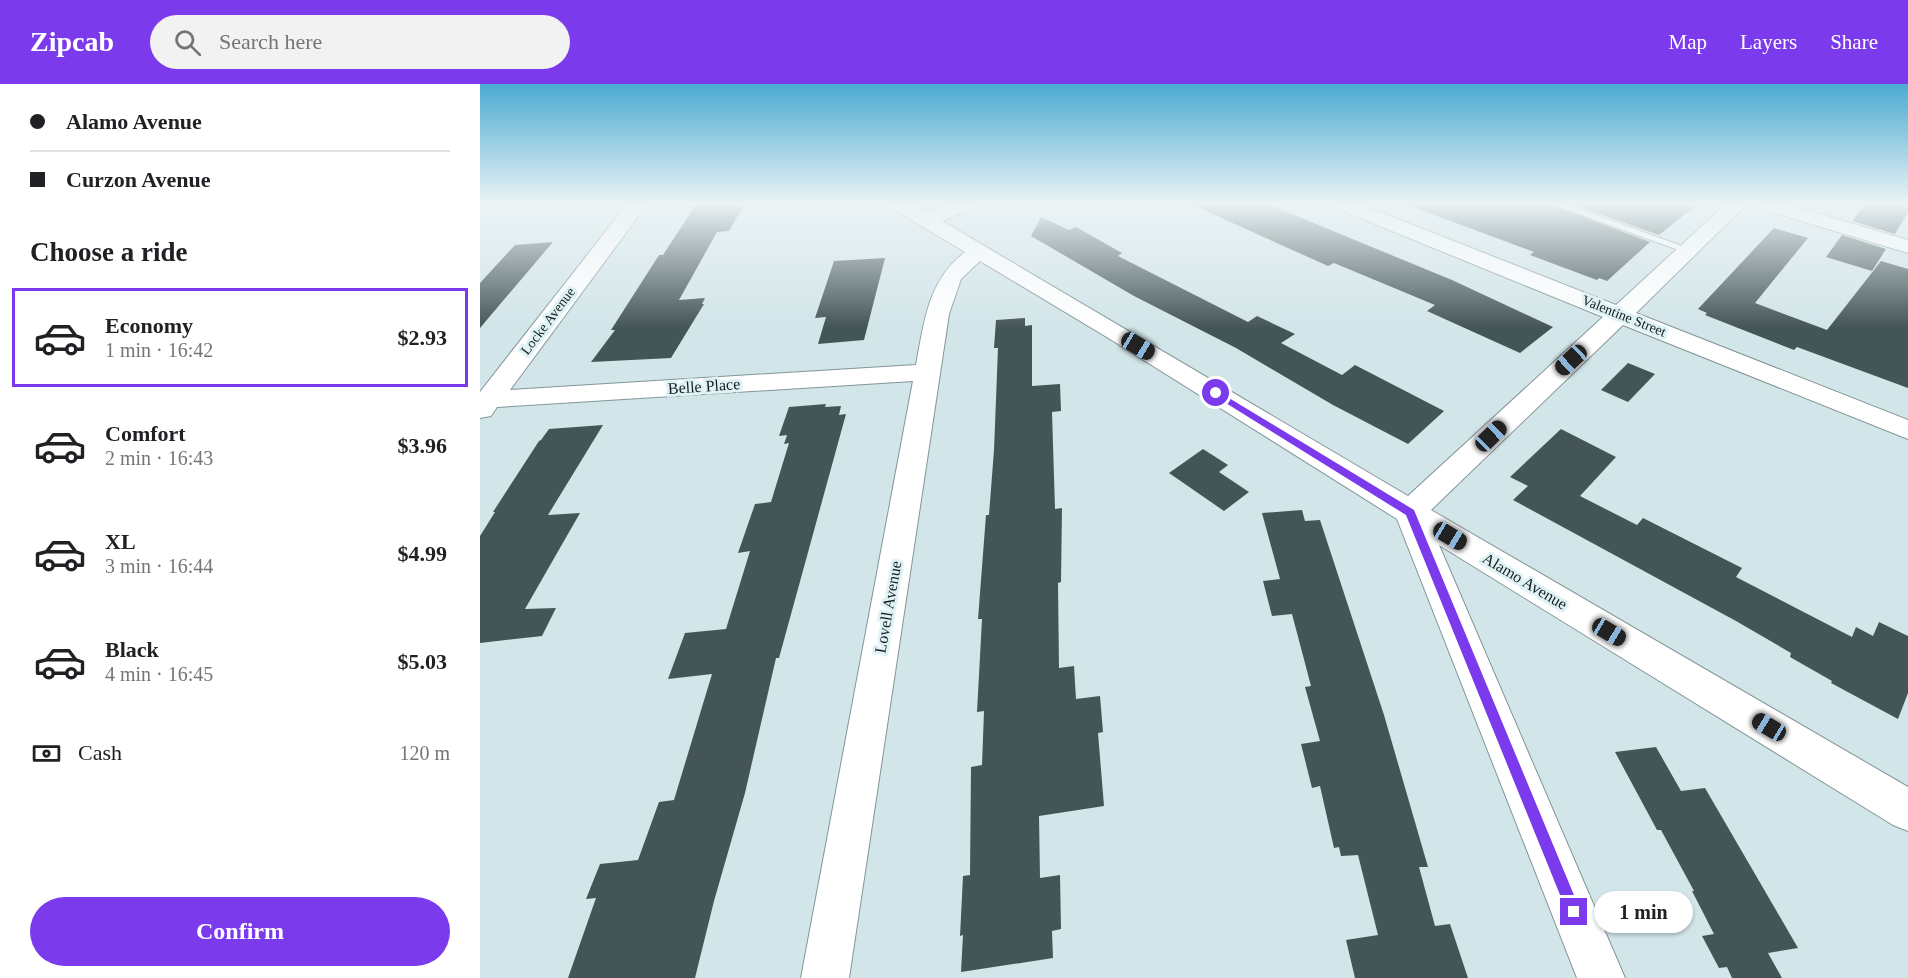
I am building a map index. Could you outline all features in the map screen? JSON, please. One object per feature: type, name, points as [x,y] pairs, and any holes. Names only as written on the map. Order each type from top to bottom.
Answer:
[{"type":"street","name":"Locke Avenue","points":[[483,404],[606,245]]},
{"type":"street","name":"Alamo Avenue","points":[[968,245],[1908,810]]},
{"type":"street","name":"Valentine Street","points":[[1445,245],[1908,430]]},
{"type":"street","points":[[1601,978],[1410,512],[1693,245]]},
{"type":"street","name":"Lovell Avenue","points":[[825,978],[937,314],[947,280],[957,268],[979,251]]},
{"type":"street","name":"Belle Place","points":[[483,404],[928,372]]},
{"type":"lane","points":[[1676,245],[1688,249]]},
{"type":"building","points":[[515,245],[551,245],[480,328],[480,283]]},
{"type":"building","points":[[670,245],[710,245],[679,300],[705,298],[702,304],[704,304],[671,358],[591,362],[615,330],[611,330],[659,255],[663,255]]},
{"type":"building","points":[[1046,245],[1107,245],[1122,253],[1118,256],[1248,322],[1257,316],[1295,334],[1281,343],[1342,375],[1355,365],[1444,411],[1408,444],[1333,405],[1236,348],[1134,296]]},
{"type":"building","points":[[1281,245],[1366,245],[1452,280],[1553,327],[1520,353],[1427,311],[1435,305],[1334,263],[1328,266]]},
{"type":"building","points":[[1514,245],[1647,245],[1607,281],[1599,278],[1597,280],[1530,255],[1534,252]]},
{"type":"building","points":[[1758,245],[1803,245],[1755,303],[1827,330],[1881,261],[1908,269],[1908,388],[1797,347],[1794,350],[1705,315],[1707,313],[1698,309]]},
{"type":"building","points":[[1835,245],[1873,245],[1886,249],[1872,271],[1826,257]]},
{"type":"building","points":[[885,258],[864,340],[818,344],[826,317],[815,318],[834,261]]},
{"type":"building","points":[[1025,318],[1025,326],[1032,325],[1032,386],[1060,384],[1061,411],[1052,412],[1055,509],[1062,508],[1061,582],[1058,583],[1059,668],[1074,666],[1076,699],[1100,696],[1103,732],[1098,733],[1104,806],[1039,816],[1040,878],[1060,875],[1061,929],[1052,931],[1053,958],[961,972],[963,876],[970,875],[971,767],[982,765],[984,711],[977,712],[982,619],[978,619],[986,515],[989,515],[994,450],[998,348],[994,348],[996,320]]},
{"type":"building","points":[[1628,363],[1655,374],[1628,402],[1601,390]]},
{"type":"building","points":[[826,404],[825,407],[841,406],[839,415],[846,414],[779,658],[776,658],[745,793],[695,978],[568,978],[596,898],[586,899],[600,864],[638,860],[659,802],[674,800],[712,674],[668,679],[685,633],[726,629],[750,551],[738,553],[755,504],[771,502],[789,443],[784,444],[787,435],[779,436],[789,407]]},
{"type":"building","points":[[603,425],[548,515],[580,513],[525,609],[556,608],[542,636],[480,643],[480,536],[495,512],[493,512],[549,429]]},
{"type":"building","points":[[1561,429],[1616,457],[1580,496],[1637,525],[1643,518],[1742,568],[1736,577],[1852,637],[1856,627],[1873,636],[1879,622],[1908,636],[1908,693],[1898,719],[1831,683],[1832,681],[1790,657],[1791,653],[1736,621],[1513,500],[1528,486],[1510,477]]},
{"type":"building","points":[[1203,449],[1228,465],[1219,472],[1249,492],[1224,511],[1169,473]]},
{"type":"building","points":[[1302,510],[1305,521],[1320,520],[1384,715],[1428,867],[1419,867],[1435,926],[1450,924],[1468,978],[1355,978],[1346,940],[1378,935],[1358,855],[1341,856],[1339,847],[1334,848],[1320,786],[1312,788],[1301,744],[1320,741],[1305,687],[1311,686],[1292,614],[1272,616],[1263,581],[1280,579],[1262,513]]},
{"type":"building","points":[[1656,747],[1681,791],[1705,788],[1798,948],[1768,953],[1782,978],[1732,978],[1727,967],[1719,968],[1702,936],[1714,934],[1692,891],[1694,891],[1661,830],[1657,830],[1615,752]]},
{"type":"route","points":[[1216,393],[1410,512],[1574,912]]}]
